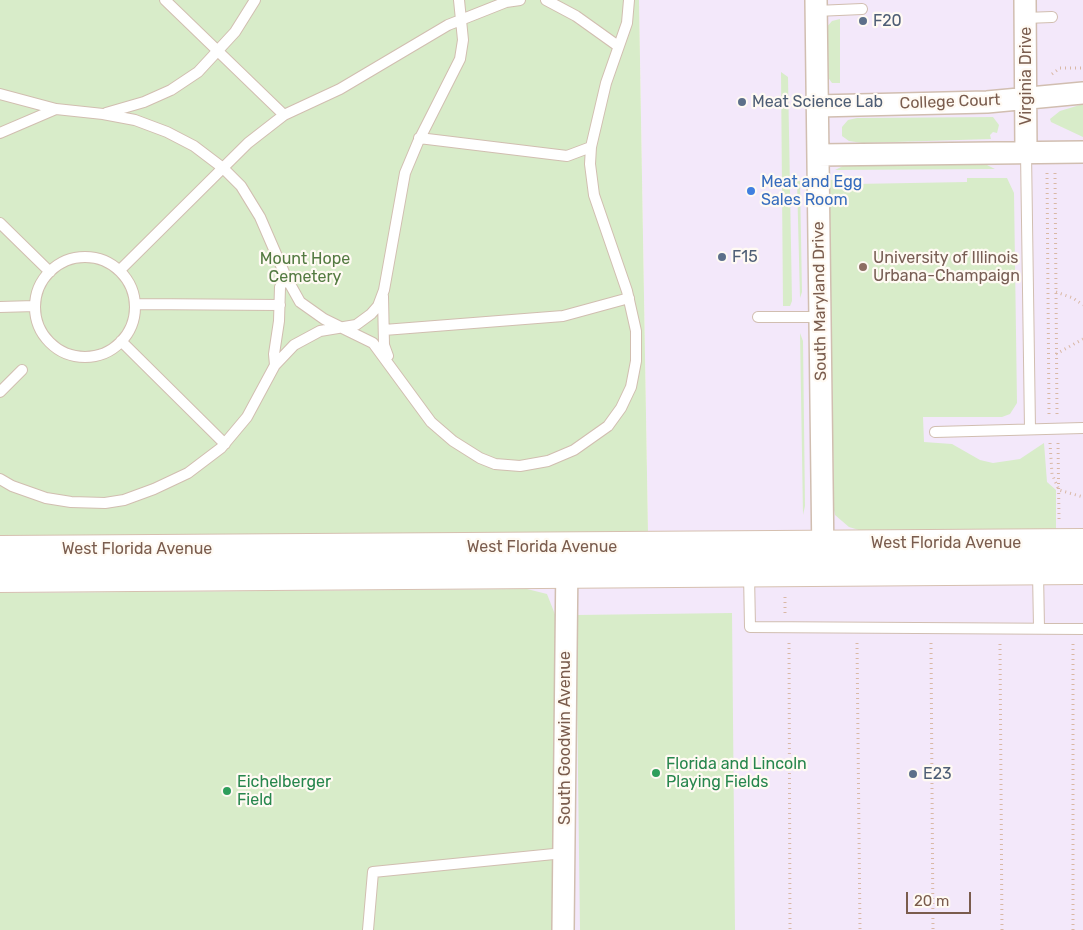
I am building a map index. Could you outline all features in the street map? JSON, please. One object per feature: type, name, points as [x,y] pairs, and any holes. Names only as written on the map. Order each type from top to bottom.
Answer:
[{"type":"main road","name":"West Florida Avenue","points":[[0,550],[567,547],[823,543],[1042,551],[1083,570]]},
{"type":"main road","name":"West Florida Avenue","points":[[0,578],[823,572],[1042,551],[1083,543]]},
{"type":"street","name":"South Maryland Drive","points":[[816,5],[823,572]]},
{"type":"street","name":"Virginia Drive","points":[[1025,9],[1026,98],[1043,152]]},
{"type":"street","name":"College Court","points":[[818,106],[987,102],[1083,93]]},
{"type":"street","points":[[818,155],[1083,152]]},
{"type":"street","name":"South Goodwin Avenue","points":[[563,930],[567,547]]},
{"type":"lane","points":[[164,0],[284,115]]},
{"type":"lane","points":[[103,114],[144,102],[171,90],[198,72],[234,32],[255,0]]},
{"type":"lane","points":[[390,364],[384,346],[384,290],[405,173],[420,138],[460,59],[463,40],[459,0]]},
{"type":"lane","points":[[120,270],[248,143],[284,115],[340,89],[448,25],[506,2],[520,0]]},
{"type":"lane","points":[[546,0],[576,16],[618,46]]},
{"type":"lane","points":[[0,94],[56,109],[103,114],[135,120],[167,132],[194,146],[223,168],[241,186],[260,217],[286,277],[300,302],[338,326],[358,334],[373,343],[430,422],[453,441],[480,458],[495,464],[520,466],[548,461],[590,441],[608,426],[621,408],[631,387],[636,361],[636,331],[629,298],[594,195],[590,164],[591,147],[618,46],[627,23],[629,0]]},
{"type":"lane","points":[[816,5],[862,9]]},
{"type":"lane","points":[[1025,9],[1052,17]]},
{"type":"lane","points":[[0,134],[56,109]]},
{"type":"lane","points":[[420,138],[523,153],[567,156],[591,147]]},
{"type":"lane","points":[[1030,429],[1043,152]]},
{"type":"lane","points":[[0,223],[50,272]]},
{"type":"lane","points":[[90,257],[106,261],[120,270],[130,283],[135,304],[135,316],[129,332],[121,341],[105,353],[89,357],[72,355],[58,349],[46,338],[38,323],[35,306],[37,291],[50,272],[57,265],[73,258],[90,257]]},
{"type":"lane","points":[[275,365],[274,354],[280,305],[280,286],[286,277]]},
{"type":"lane","points":[[0,479],[12,486],[46,498],[71,502],[114,502],[154,489],[188,473],[225,444],[252,409],[275,365],[302,338],[338,326],[356,325],[372,314],[378,306],[384,290]]},
{"type":"lane","points":[[384,330],[563,316],[629,298]]},
{"type":"lane","points":[[135,304],[280,305]]},
{"type":"lane","points":[[0,307],[35,306]]},
{"type":"lane","points":[[758,317],[820,317]]},
{"type":"lane","points":[[121,341],[225,444]]},
{"type":"lane","points":[[0,392],[22,370]]},
{"type":"lane","points":[[935,432],[1083,428]]},
{"type":"lane","points":[[1039,628],[1042,551]]},
{"type":"lane","points":[[749,573],[750,627],[1083,628]]},
{"type":"lane","points":[[368,930],[373,872],[564,853]]},
{"type":"path","points":[[1052,74],[1060,68],[1083,68]]},
{"type":"path","points":[[1043,152],[1056,292],[1052,474],[1059,490]]},
{"type":"path","points":[[1042,551],[1059,490],[1053,428],[1043,152]]},
{"type":"path","points":[[1056,292],[1073,298],[1083,305]]},
{"type":"path","points":[[1056,354],[1083,339]]},
{"type":"path","points":[[1059,490],[1083,496]]},
{"type":"path","points":[[789,643],[790,930]]},
{"type":"path","points":[[857,643],[860,930]]},
{"type":"path","points":[[931,643],[933,930]]},
{"type":"path","points":[[1000,644],[1002,930]]},
{"type":"path","points":[[1072,644],[1074,930]]},
{"type":"shaded area","name":"University of Illinois Urbana-Champaign","points":[[639,0],[1083,0],[1083,930],[0,930],[0,538],[648,533]]},
{"type":"green space","name":"Mount Hope Cemetery","points":[[0,0],[639,0],[648,533],[0,538]]},
{"type":"green space","points":[[840,19],[840,83],[832,83],[827,76],[826,28],[832,21]]},
{"type":"green space","points":[[781,72],[788,77],[792,301],[790,306],[783,306]]},
{"type":"green space","points":[[1083,104],[1083,137],[1051,122],[1050,119],[1060,111]]},
{"type":"green space","points":[[993,117],[999,125],[997,133],[993,132],[990,135],[991,139],[862,143],[849,141],[842,136],[842,127],[848,120],[857,118]]},
{"type":"green space","points":[[983,163],[995,169],[835,170],[845,165]]},
{"type":"green space","points":[[967,178],[1007,178],[1014,193],[1017,403],[1010,414],[1002,417],[923,417],[924,442],[952,444],[980,460],[993,463],[1020,459],[1044,443],[1047,482],[1056,490],[1056,529],[859,530],[849,527],[835,515],[834,510],[829,180],[853,179],[854,184],[967,182]]},
{"type":"green space","points":[[797,181],[800,181],[802,292],[800,298]]},
{"type":"green space","points":[[800,333],[803,341],[805,506],[803,515]]},
{"type":"green space","points":[[527,589],[547,594],[556,617],[553,930],[0,930],[0,593]]},
{"type":"green space","name":"Florida and Lincoln Playing Fields","points":[[732,613],[735,930],[580,930],[576,615]]},
{"type":"place","name":"F20","points":[[863,21]]},
{"type":"place","name":"Meat Science Lab","points":[[742,102]]},
{"type":"place","name":"Meat and Egg Sales Room","points":[[751,191]]},
{"type":"place","name":"F15","points":[[722,257]]},
{"type":"place","name":"University of Illinois Urbana-Champaign","points":[[863,267]]},
{"type":"place","name":"Florida and Lincoln Playing Fields","points":[[656,773]]},
{"type":"place","name":"E23","points":[[913,774]]},
{"type":"place","name":"Eichelberger Field","points":[[227,791]]}]
